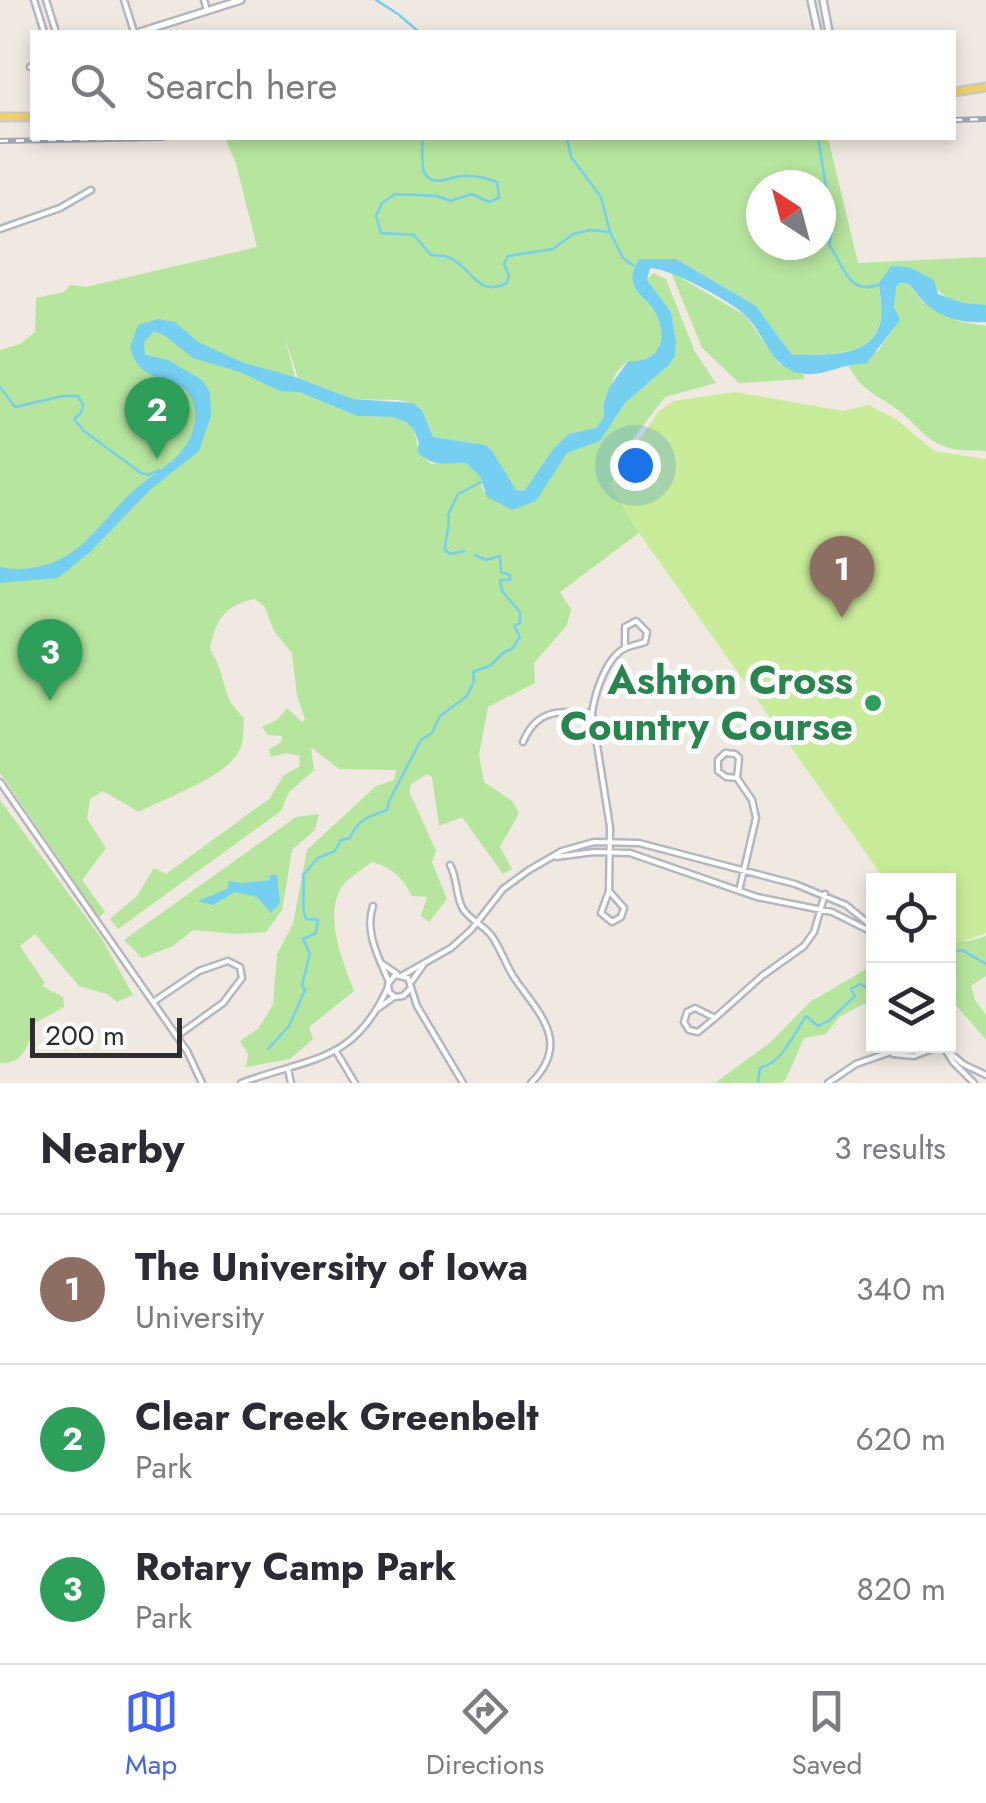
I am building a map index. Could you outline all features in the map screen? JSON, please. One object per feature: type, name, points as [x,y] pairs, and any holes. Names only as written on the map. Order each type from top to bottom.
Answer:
[{"type":"main road","points":[[956,84],[966,88]]},
{"type":"main road","points":[[956,91],[986,87]]},
{"type":"main road","points":[[0,117],[30,116]]},
{"type":"street","points":[[34,0],[43,30]]},
{"type":"street","points":[[46,0],[55,30]]},
{"type":"street","points":[[124,0],[136,30]]},
{"type":"street","points":[[204,0],[207,10]]},
{"type":"street","points":[[143,30],[241,0]]},
{"type":"street","points":[[811,0],[818,30]]},
{"type":"street","points":[[823,0],[829,30]]},
{"type":"street","points":[[0,229],[60,208],[92,190]]},
{"type":"street","points":[[609,891],[624,908],[621,917],[612,922],[600,913],[609,891],[610,841],[608,796],[592,713],[602,678],[625,647],[625,627],[636,621],[642,623],[648,632],[644,642],[625,647]]},
{"type":"street","points":[[522,742],[529,727],[542,717],[560,712],[592,713]]},
{"type":"street","points":[[737,778],[739,758],[730,752],[720,756],[718,771],[737,778],[752,800],[756,818],[739,892]]},
{"type":"street","points":[[0,782],[176,1036],[202,1083]]},
{"type":"street","points":[[242,1083],[272,1077],[336,1051],[364,1026],[388,984],[451,948],[503,889],[576,846],[610,841],[649,845],[745,870],[825,894],[866,923]]},
{"type":"street","points":[[551,858],[610,851],[642,857],[739,892],[821,909],[866,927]]},
{"type":"street","points":[[450,865],[457,877],[460,902],[494,938],[508,967],[536,1003],[548,1027],[548,1057],[531,1083]]},
{"type":"street","points":[[714,1018],[695,1008],[686,1012],[684,1022],[689,1030],[698,1032],[714,1018],[762,976],[804,946],[814,932],[825,894]]},
{"type":"street","points":[[372,906],[371,931],[388,984],[398,997],[417,1006]]},
{"type":"street","points":[[153,1002],[208,966],[228,961],[240,967],[242,978],[232,996],[176,1036]]},
{"type":"street","points":[[380,962],[411,986],[417,1006],[463,1083]]},
{"type":"street","points":[[377,1009],[411,986],[424,964]]},
{"type":"street","points":[[336,1051],[355,1083]]},
{"type":"street","points":[[828,1083],[856,1064],[888,1053],[924,1053]]},
{"type":"street","points":[[947,1053],[974,1083]]},
{"type":"street","points":[[950,1053],[986,1075]]},
{"type":"street","points":[[288,1069],[290,1083]]},
{"type":"green space","points":[[226,140],[828,140],[836,170],[746,170],[746,260],[836,260],[836,171],[858,263],[986,257],[986,305],[949,299],[909,267],[879,283],[881,316],[878,330],[870,340],[833,354],[792,355],[756,306],[676,259],[639,259],[633,282],[660,324],[658,348],[646,358],[627,361],[616,373],[604,403],[604,417],[596,428],[569,435],[554,448],[524,491],[516,490],[485,445],[433,437],[422,410],[413,403],[353,399],[298,378],[284,335],[299,392],[357,416],[394,417],[406,422],[414,430],[419,453],[431,464],[465,462],[480,477],[483,491],[512,510],[567,452],[600,441],[625,403],[675,356],[671,312],[647,280],[653,273],[666,279],[695,352],[716,383],[665,397],[616,461],[627,479],[640,532],[560,592],[571,609],[567,625],[534,663],[535,683],[488,707],[479,755],[484,782],[512,801],[519,813],[500,847],[512,869],[503,874],[462,817],[439,826],[432,777],[427,774],[411,784],[409,791],[436,851],[432,862],[447,899],[429,922],[421,916],[427,897],[412,896],[400,878],[386,867],[372,862],[351,877],[341,888],[334,913],[337,940],[354,991],[309,1027],[313,1039],[290,1059],[246,1067],[248,1054],[240,1041],[258,1029],[273,1005],[277,954],[293,924],[307,850],[376,786],[394,780],[396,770],[339,769],[311,747],[314,770],[289,792],[281,811],[118,929],[110,919],[137,896],[154,868],[166,874],[269,799],[284,775],[299,767],[300,756],[287,753],[271,757],[269,750],[281,742],[282,736],[268,735],[262,727],[277,720],[287,708],[302,722],[305,719],[297,696],[292,653],[274,631],[265,607],[255,599],[236,605],[218,623],[210,650],[230,701],[244,718],[241,746],[223,769],[139,812],[103,791],[90,799],[87,819],[106,848],[82,880],[105,912],[99,917],[0,773],[0,350],[20,344],[35,332],[36,298],[64,292],[70,285],[86,287],[257,247]]},
{"type":"green space","points":[[671,272],[746,316],[779,364],[804,375],[804,379],[739,383],[702,348]]},
{"type":"green space","points":[[900,283],[907,283],[923,302],[961,322],[986,326],[986,451],[955,450],[933,441],[902,413],[865,388],[849,366],[878,351],[899,320],[894,296]]},
{"type":"green space","name":"Ashton Cross Country Course","points":[[735,392],[843,411],[868,405],[896,419],[934,451],[986,459],[986,933],[956,944],[956,873],[880,873],[634,526],[610,484],[658,412],[673,401]]},
{"type":"green space","points":[[0,800],[102,939],[133,995],[117,1002],[107,994],[79,986],[35,934],[20,946],[45,983],[42,986],[63,997],[64,1007],[35,1023],[20,1056],[0,1063]]},
{"type":"green space","points":[[319,814],[315,830],[292,850],[282,910],[266,932],[193,930],[173,946],[142,958],[124,940],[296,817]]},
{"type":"green space","points":[[986,936],[986,976],[971,986],[986,1015],[986,1040],[956,1005],[956,941]]},
{"type":"green space","points":[[866,969],[866,1003],[839,1017],[826,1034],[804,1038],[781,1083],[715,1083],[772,1041],[810,1002]]},
{"type":"water","points":[[639,259],[676,259],[756,306],[792,355],[843,353],[866,344],[880,324],[879,283],[891,266],[909,267],[934,280],[938,294],[963,303],[986,305],[986,322],[945,316],[930,308],[907,283],[900,283],[894,307],[900,320],[866,364],[800,373],[777,360],[753,323],[739,310],[686,280],[650,268],[647,280],[671,312],[675,356],[625,403],[600,441],[567,453],[536,501],[512,510],[487,497],[480,477],[466,463],[434,463],[423,457],[417,452],[419,443],[414,430],[406,422],[393,417],[357,416],[299,392],[280,391],[240,372],[193,358],[154,331],[144,342],[145,355],[168,360],[202,380],[210,392],[211,416],[199,451],[151,489],[90,552],[58,578],[0,583],[0,567],[43,566],[75,550],[132,492],[175,458],[190,438],[195,417],[192,398],[185,389],[144,371],[136,361],[130,347],[138,325],[158,319],[175,322],[198,342],[244,363],[353,399],[413,403],[422,410],[433,437],[485,445],[516,490],[524,491],[554,448],[569,434],[596,428],[604,417],[609,388],[628,361],[647,358],[658,348],[660,324],[633,282]]},
{"type":"water","points":[[270,875],[277,875],[280,903],[271,913],[257,897],[235,892],[213,905],[198,901],[227,889],[229,881],[270,880]]},
{"type":"waterway","points":[[376,0],[417,30]]},
{"type":"waterway","points":[[422,140],[427,177],[437,181],[467,176],[489,179],[497,182],[499,198],[489,202],[472,194],[450,201],[437,196],[395,194],[382,203],[376,216],[381,233],[414,235],[431,255],[446,256],[488,287],[507,283],[509,276],[504,264],[508,256],[553,249],[573,234],[590,230],[610,232],[623,258],[637,268]]},
{"type":"waterway","points":[[567,140],[571,157],[601,197],[610,232]]},
{"type":"waterway","points":[[818,140],[823,170]]},
{"type":"waterway","points":[[836,257],[854,283],[870,287],[881,284]]},
{"type":"waterway","points":[[0,387],[15,407],[78,396],[83,405],[74,419],[84,431],[141,473],[148,475],[159,470]]},
{"type":"waterway","points":[[464,551],[450,554],[445,550],[448,515],[458,494],[481,482]]},
{"type":"waterway","points":[[268,1049],[289,1026],[305,990],[302,985],[310,954],[303,939],[316,933],[318,920],[306,919],[304,914],[303,875],[318,858],[335,851],[341,840],[350,838],[361,822],[387,810],[421,740],[432,733],[440,716],[467,696],[474,681],[473,672],[491,665],[512,649],[520,637],[514,626],[520,623],[520,612],[502,591],[500,580],[510,580],[510,575],[501,572],[500,556],[486,560],[475,555]]},
{"type":"waterway","points":[[956,951],[962,950],[986,964]]},
{"type":"waterway","points":[[758,1083],[760,1068],[781,1054],[806,1016],[818,1026],[855,996],[851,989],[860,984],[866,987]]},
{"type":"railway","points":[[956,120],[986,119]]},
{"type":"railway","points":[[0,141],[54,140]]},
{"type":"place","name":"Clear Creek Greenbelt","points":[[157,459]]},
{"type":"place","name":"The University of Iowa","points":[[842,618]]},
{"type":"place","name":"Rotary Camp Park","points":[[50,701]]},
{"type":"place","name":"Ashton Cross Country Course","points":[[873,703]]}]
